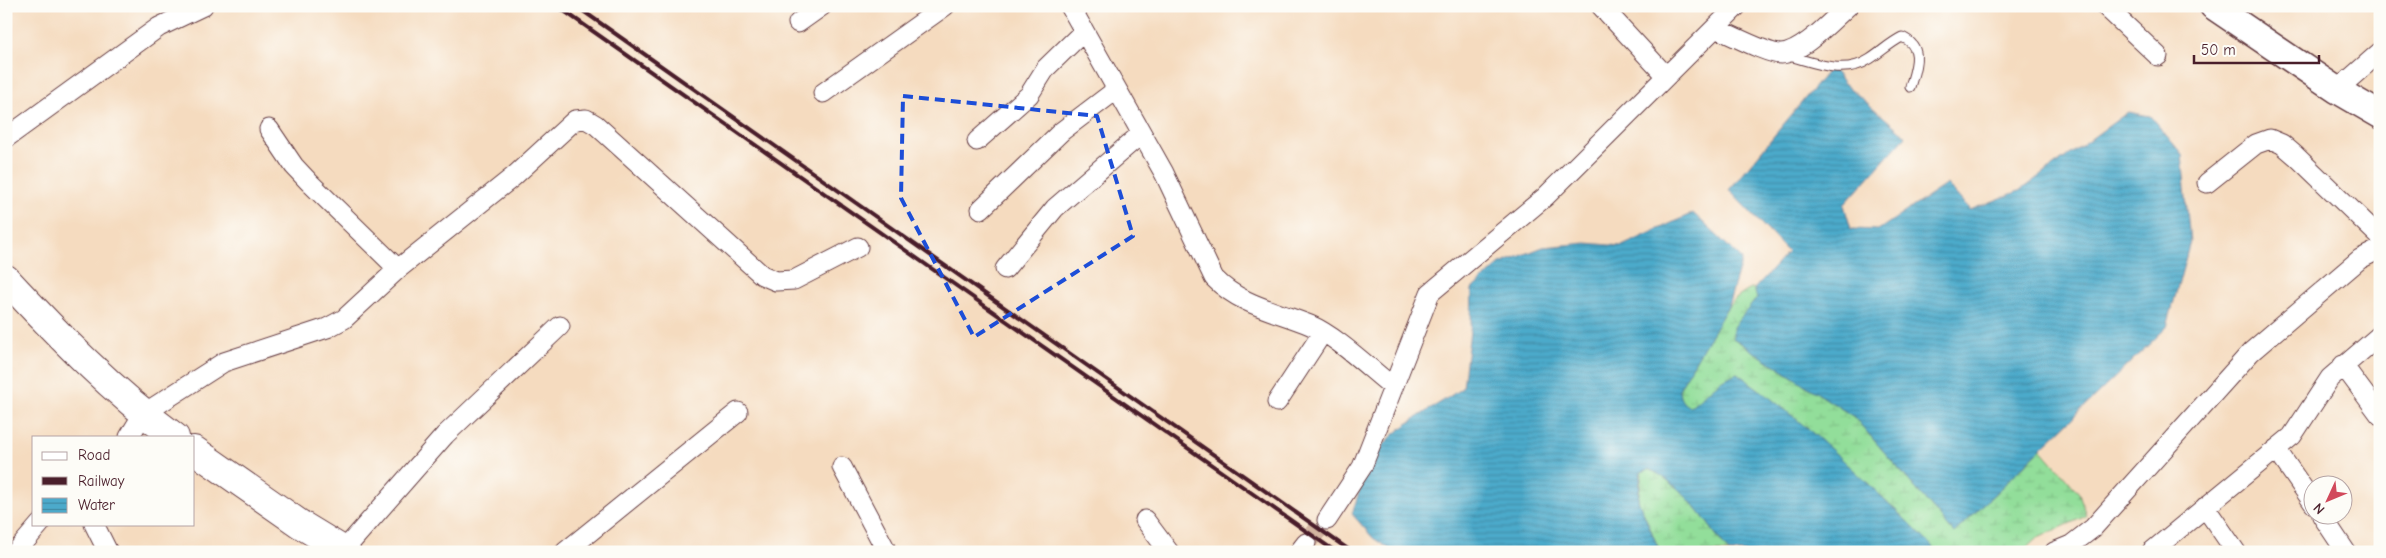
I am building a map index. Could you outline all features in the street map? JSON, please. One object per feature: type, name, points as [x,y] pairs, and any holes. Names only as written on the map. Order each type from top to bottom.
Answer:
[{"type":"main road","points":[[2213,6],[2336,90],[2380,115]]},
{"type":"main road","points":[[6,279],[65,343],[143,414],[175,436]]},
{"type":"main road","points":[[195,451],[300,524],[345,551]]},
{"type":"street","points":[[6,138],[159,27],[203,6]]},
{"type":"street","points":[[798,23],[822,6]]},
{"type":"street","points":[[823,93],[945,6]]},
{"type":"street","points":[[1070,6],[1177,198],[1214,278],[1238,298],[1323,332],[1393,387]]},
{"type":"street","points":[[1601,6],[1666,76]]},
{"type":"street","points":[[1327,520],[1362,467],[1430,293],[1545,197],[1737,6]]},
{"type":"street","points":[[1715,28],[1781,54],[1796,49],[1811,39],[1848,6]]},
{"type":"street","points":[[2105,6],[2158,56]]},
{"type":"street","points":[[977,141],[1029,94],[1046,68],[1083,32]]},
{"type":"street","points":[[2336,90],[2380,52]]},
{"type":"street","points":[[981,209],[1062,131],[1116,90]]},
{"type":"street","points":[[131,436],[143,414],[224,362],[327,328],[359,306],[398,270],[512,178],[574,120],[586,119],[596,125],[762,275],[776,281],[794,280],[858,247]]},
{"type":"street","points":[[269,129],[304,177],[398,270]]},
{"type":"street","points":[[1005,269],[1055,208],[1141,134]]},
{"type":"street","points":[[2207,184],[2256,144],[2270,139],[2282,144],[2296,156],[2380,236]]},
{"type":"street","points":[[2054,552],[2071,545],[2093,528],[2268,336],[2360,259],[2380,249]]},
{"type":"street","points":[[345,551],[445,435],[560,326]]},
{"type":"street","points":[[1276,402],[1323,332]]},
{"type":"street","points":[[2151,552],[2292,436],[2322,388],[2343,365],[2380,335]]},
{"type":"street","points":[[2343,365],[2380,415]]},
{"type":"street","points":[[565,552],[738,412]]},
{"type":"street","points":[[2276,449],[2304,490]]},
{"type":"street","points":[[842,467],[887,552]]},
{"type":"street","points":[[2205,507],[2236,552]]},
{"type":"street","points":[[1145,520],[1169,552]]},
{"type":"street","points":[[16,552],[38,526]]},
{"type":"street","points":[[95,526],[108,552]]},
{"type":"street","points":[[2329,526],[2346,552]]},
{"type":"lane","points":[[1781,54],[1840,69],[1850,68],[1870,59],[1902,38],[1911,42],[1917,52],[1917,62],[1910,87]]},
{"type":"highlighted area","points":[[903,96],[1097,116],[1133,236],[974,337],[901,198]]},
{"type":"green space","points":[[1754,289],[1757,298],[1733,338],[1854,417],[1954,533],[2041,449],[2079,493],[2086,516],[2036,539],[2022,552],[1934,552],[1932,546],[1886,500],[1838,456],[1737,373],[1688,407],[1681,400],[1679,393],[1681,384],[1692,362],[1727,308],[1738,297]]},
{"type":"green space","points":[[1649,469],[1662,476],[1694,505],[1729,552],[1660,552],[1638,500],[1641,472]]},
{"type":"water","points":[[1831,67],[1844,83],[1906,136],[1844,205],[1851,229],[1878,230],[1947,184],[1970,210],[2019,191],[2128,112],[2150,116],[2182,154],[2190,242],[2167,327],[1954,533],[1854,417],[1733,338],[1733,327],[1757,298],[1754,289],[1788,252],[1729,190]]},
{"type":"water","points":[[1693,213],[1742,259],[1728,306],[1679,389],[1682,401],[1688,406],[1692,405],[1722,380],[1737,373],[1763,392],[1838,455],[1932,546],[1934,552],[1729,552],[1694,505],[1662,476],[1649,469],[1641,472],[1638,500],[1660,552],[1394,552],[1373,538],[1352,514],[1364,479],[1377,454],[1389,439],[1409,423],[1463,387],[1471,323],[1472,289],[1500,264],[1543,247],[1586,243],[1622,246]]},
{"type":"tunnel","points":[[1306,543],[1327,520]]},
{"type":"railway","points":[[557,6],[1336,552]]},
{"type":"railway","points":[[576,6],[1352,552]]}]
